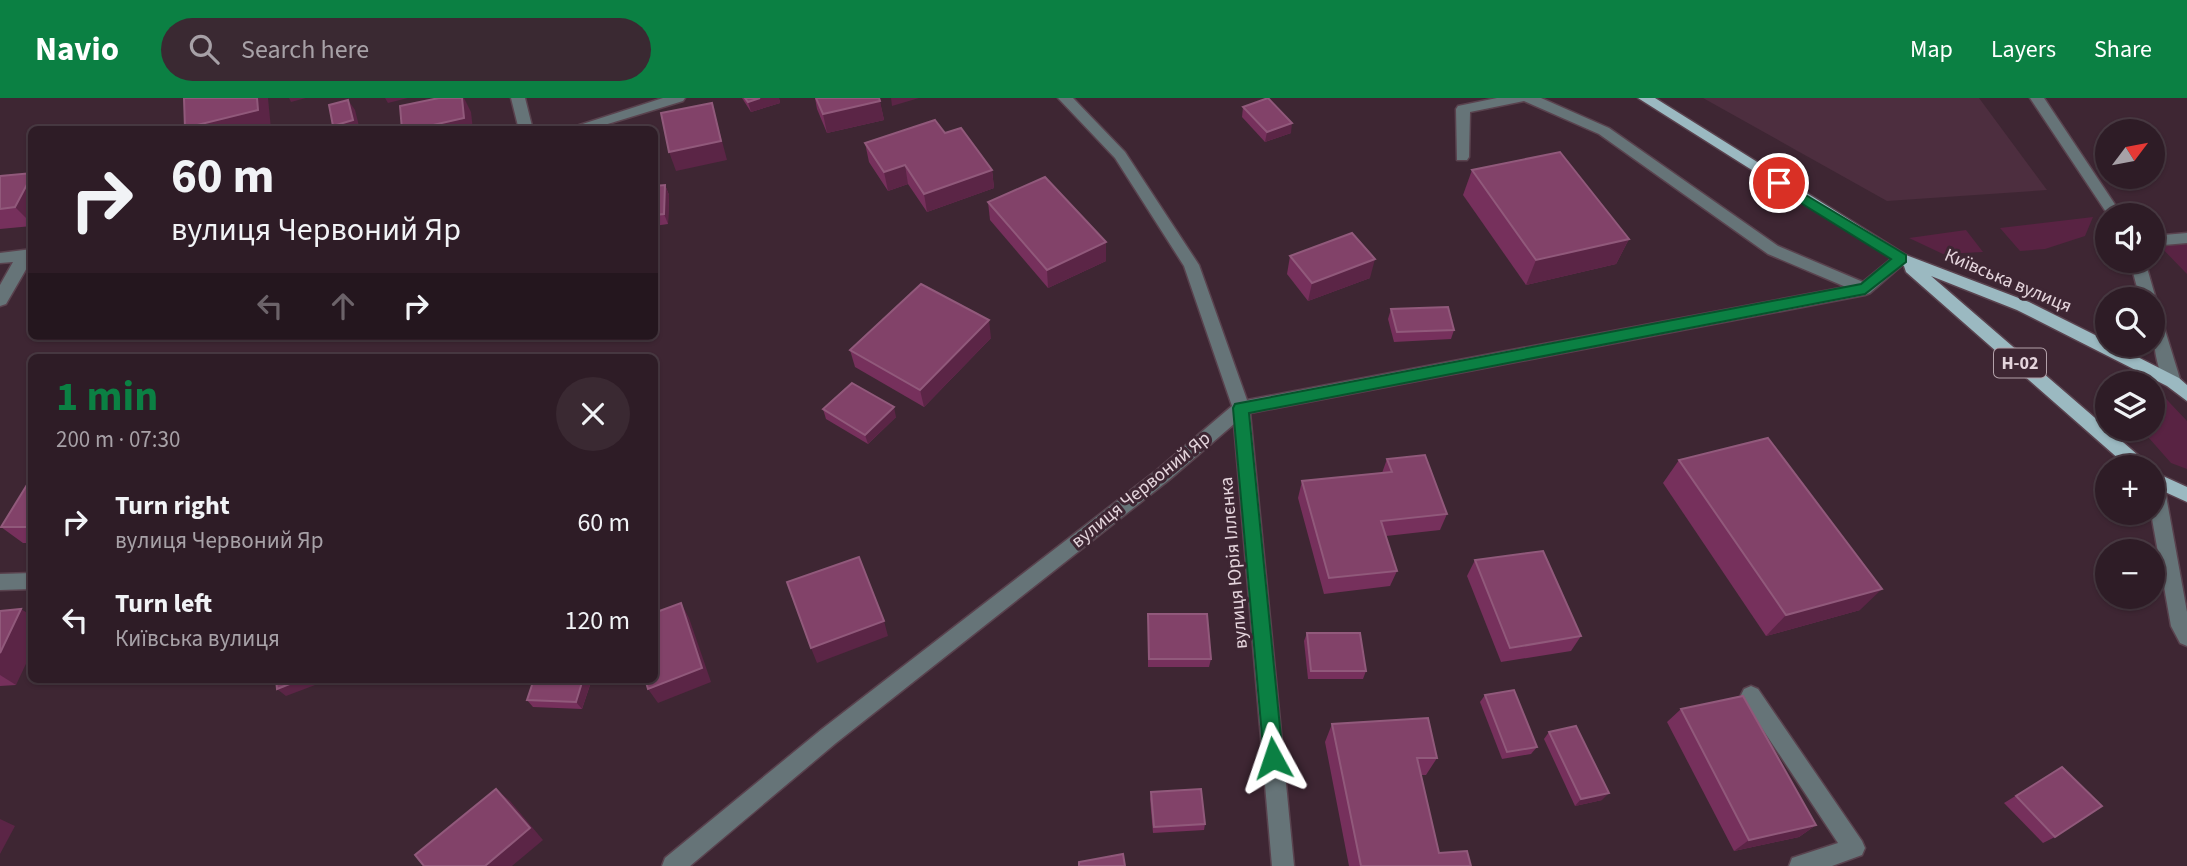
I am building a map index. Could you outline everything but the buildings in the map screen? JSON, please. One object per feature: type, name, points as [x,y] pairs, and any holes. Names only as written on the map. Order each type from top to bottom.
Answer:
[{"type":"main road","name":"Київська вулиця","points":[[1645,98],[1901,259],[2126,455]]},
{"type":"main road","name":"Київська вулиця","points":[[1901,259],[2023,306],[2173,383]]},
{"type":"main road","name":"Н-02","points":[[2173,383],[2187,395]]},
{"type":"main road","name":"Київська вулиця","points":[[2165,483],[2187,495]]},
{"type":"street","points":[[517,98],[525,126]]},
{"type":"street","points":[[584,126],[678,98]]},
{"type":"street","name":"вулиця Юрія Іллєнка","points":[[1065,98],[1120,155],[1191,265],[1241,408],[1283,866]]},
{"type":"street","points":[[1462,157],[1463,110],[1519,98]]},
{"type":"street","points":[[1529,98],[1604,131],[1773,250],[1865,289]]},
{"type":"street","points":[[2037,98],[2107,203]]},
{"type":"street","points":[[2165,240],[2187,238]]},
{"type":"street","points":[[0,258],[28,255]]},
{"type":"street","points":[[0,300],[28,255]]},
{"type":"street","name":"вулиця Червоний Яр","points":[[673,866],[829,736],[1163,475],[1241,408],[1865,289],[1901,259]]},
{"type":"street","points":[[2165,357],[2173,383]]},
{"type":"street","points":[[2159,525],[2180,626],[2187,637]]},
{"type":"street","points":[[0,582],[28,581]]},
{"type":"street","points":[[1751,695],[1854,848],[1800,866]]},
{"type":"shaded area","points":[[1703,98],[1979,98],[2047,190],[1887,201]]},
{"type":"shaded area","points":[[2093,217],[2085,236],[2045,249],[2020,251],[2000,228]]},
{"type":"shaded area","points":[[1966,230],[1983,252],[1943,254],[1909,238]]},
{"type":"shaded area","points":[[2187,238],[2187,274],[2165,251],[2165,240]]},
{"type":"shaded area","points":[[2165,398],[2187,421],[2187,469],[2171,463],[2152,441],[2165,441]]},
{"type":"route","points":[[1273,758],[1241,408],[1865,289],[1901,259],[1779,183]]}]
